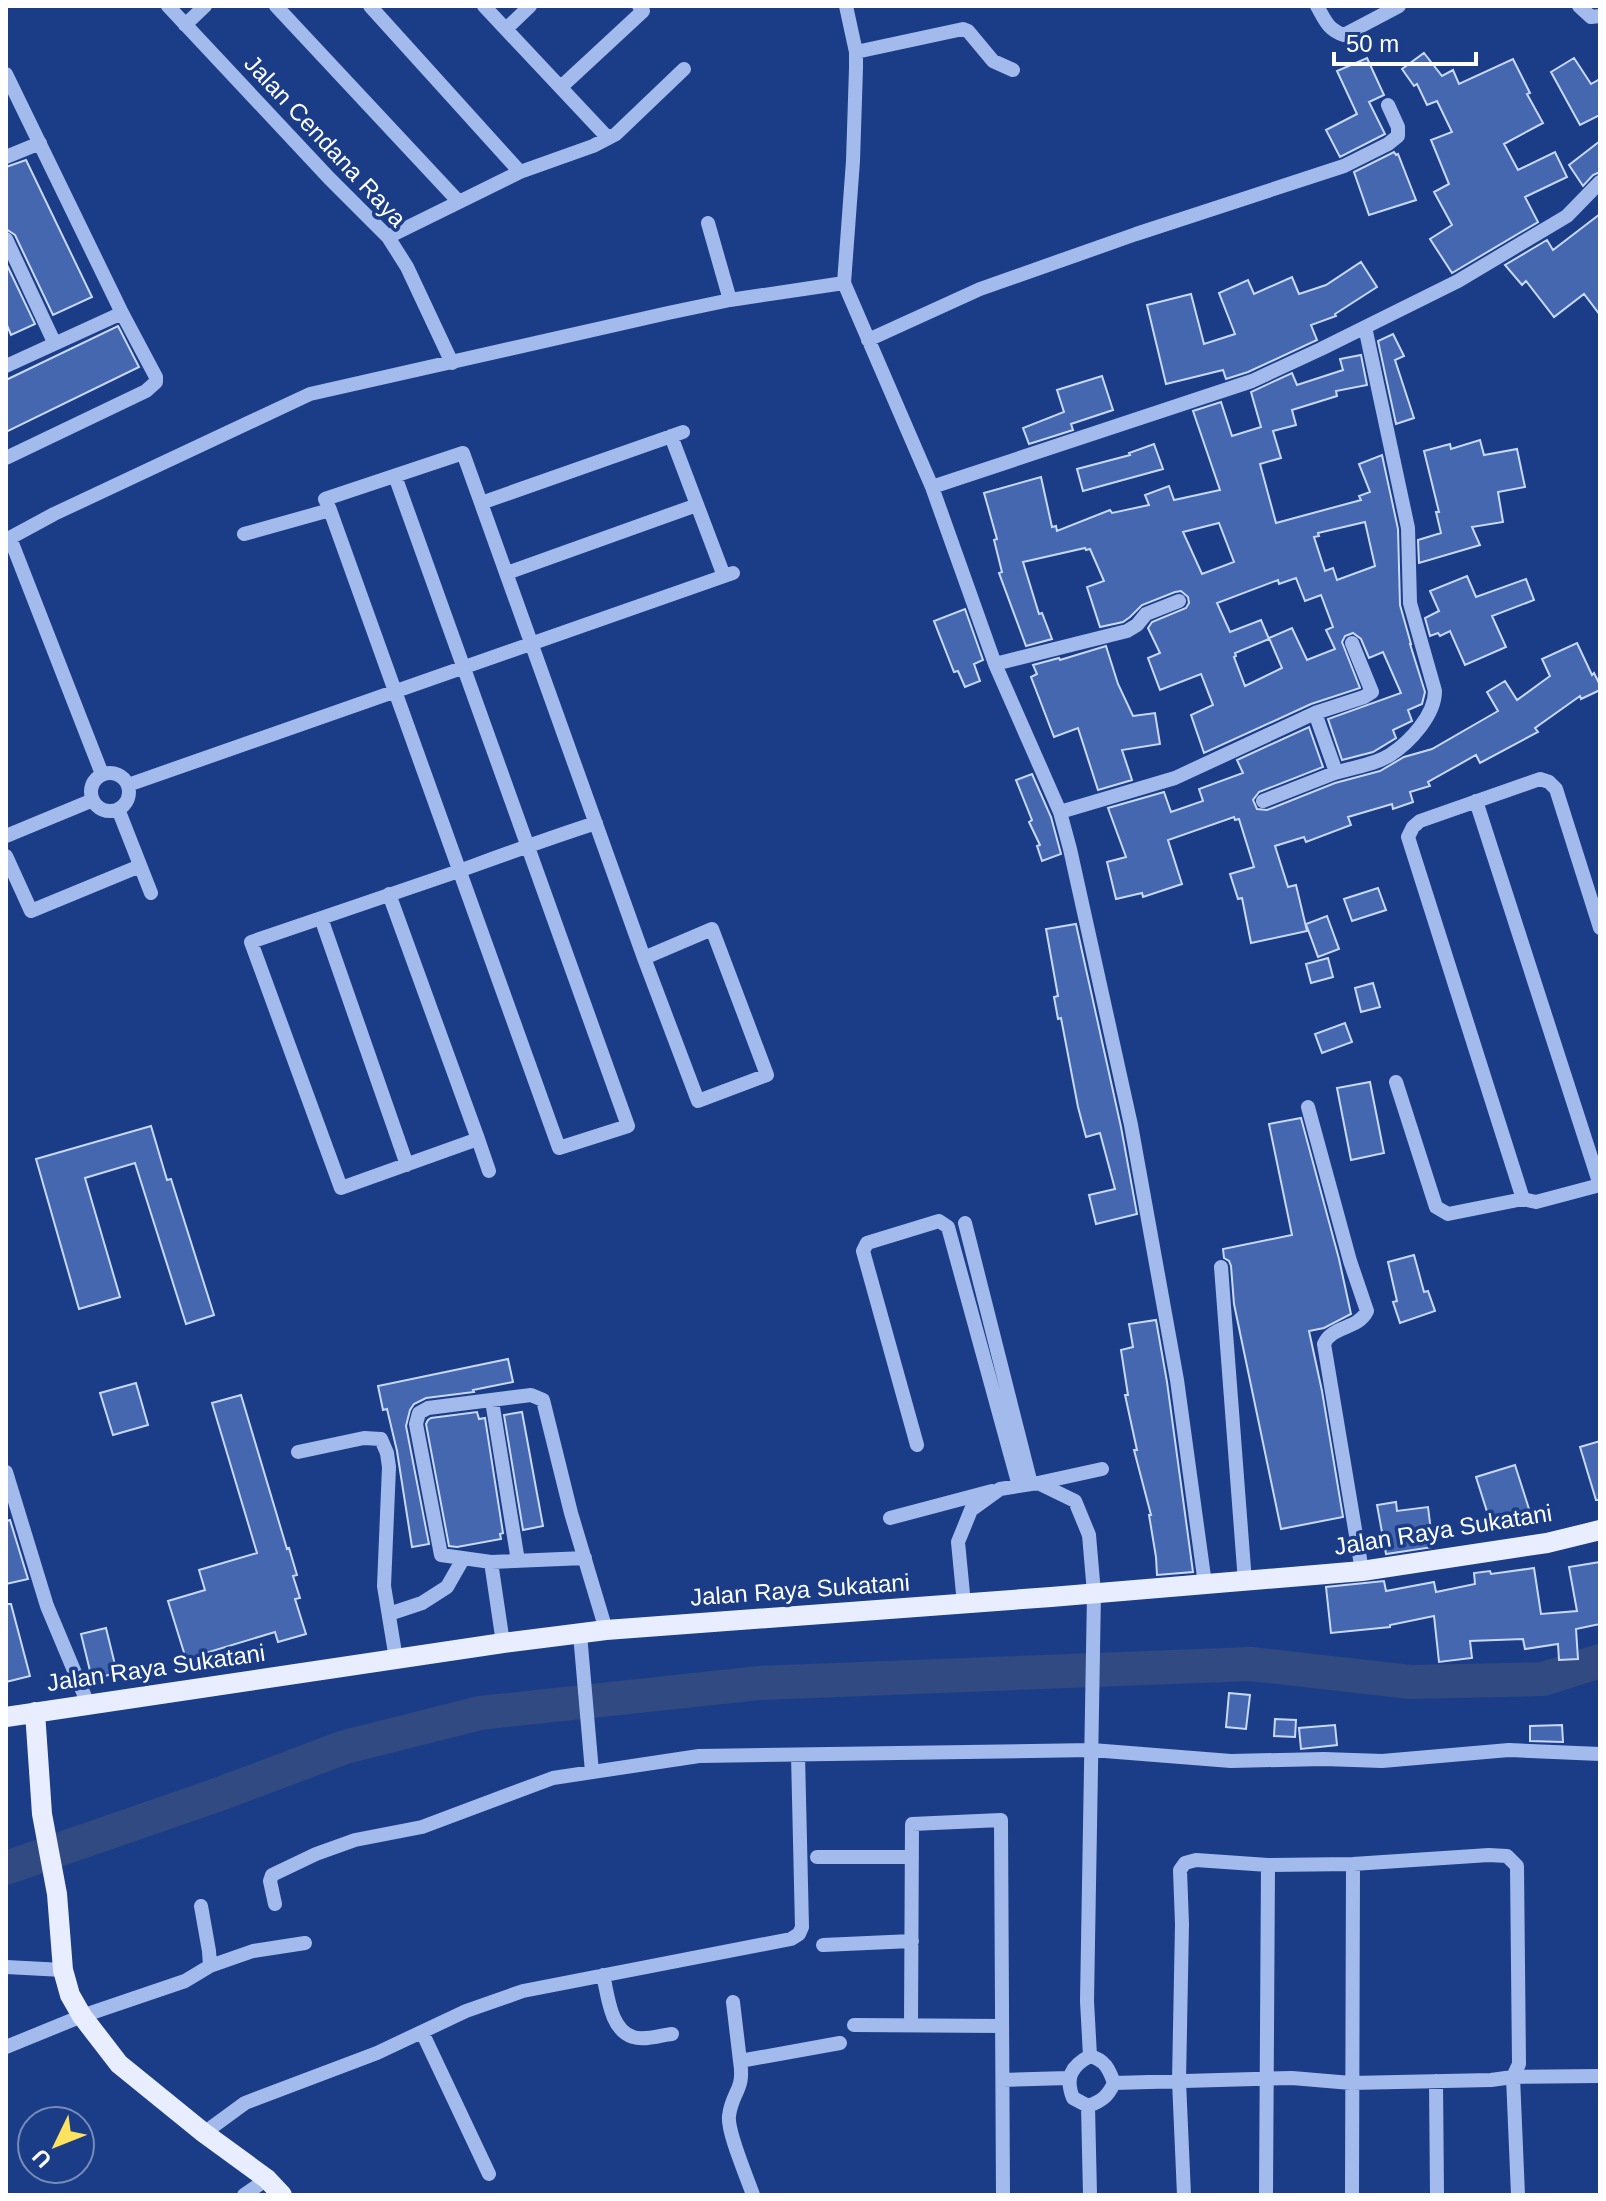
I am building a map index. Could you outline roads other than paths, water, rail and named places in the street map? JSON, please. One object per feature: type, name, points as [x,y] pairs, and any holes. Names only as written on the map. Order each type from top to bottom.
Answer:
[{"type":"main road","name":"Jalan Raya Sukatani","points":[[6,1717],[606,1630],[1362,1571],[1547,1543],[1600,1530]]},
{"type":"main road","points":[[35,1712],[42,1814],[57,1894],[63,1970],[70,1995],[119,2064],[267,2179],[282,2195]]},
{"type":"street","name":"Jalan Cendana Raya","points":[[168,6],[388,237],[407,267],[452,363]]},
{"type":"street","points":[[185,25],[205,6]]},
{"type":"street","points":[[276,6],[459,202]]},
{"type":"street","points":[[370,6],[520,172]]},
{"type":"street","points":[[484,6],[608,138]]},
{"type":"street","points":[[506,29],[530,6]]},
{"type":"street","points":[[561,87],[643,11],[639,6]]},
{"type":"street","points":[[846,6],[856,52],[853,161],[844,283],[932,487],[995,664],[1060,812],[1131,1125],[1177,1380],[1205,1584]]},
{"type":"street","points":[[1317,6],[1329,27],[1344,35],[1399,6]]},
{"type":"street","points":[[1579,6],[1591,17],[1600,16]]},
{"type":"street","points":[[856,52],[963,29],[993,61],[1013,70]]},
{"type":"street","points":[[388,237],[520,172],[593,146],[616,134],[684,69]]},
{"type":"street","points":[[6,74],[156,377],[153,386],[6,458]]},
{"type":"street","points":[[868,340],[980,289],[1344,166],[1398,136],[1398,127],[1388,105]]},
{"type":"street","points":[[6,157],[40,143]]},
{"type":"street","points":[[932,487],[1252,381],[1458,281],[1567,216],[1600,182]]},
{"type":"street","points":[[708,223],[730,300]]},
{"type":"street","points":[[6,239],[54,342]]},
{"type":"street","points":[[102,774],[8,539],[54,514],[310,394],[730,300],[844,283]]},
{"type":"street","points":[[6,366],[122,313]]},
{"type":"street","points":[[1263,801],[1336,772],[1390,755],[1415,732],[1433,708],[1435,699],[1410,603],[1408,528],[1365,327]]},
{"type":"street","points":[[128,785],[728,575],[697,505],[677,434],[481,503]]},
{"type":"street","points":[[395,476],[628,1126],[559,1148],[325,499],[463,453],[644,958],[698,1101],[767,1075],[712,929],[644,958]]},
{"type":"street","points":[[507,573],[697,505]]},
{"type":"street","points":[[244,534],[330,510]]},
{"type":"street","points":[[995,664],[1127,631],[1146,614],[1179,601]]},
{"type":"street","points":[[1060,812],[1175,778],[1315,713],[1364,697],[1372,692],[1352,643]]},
{"type":"street","points":[[1315,713],[1336,772]]},
{"type":"street","points":[[102,774],[121,775],[128,785],[130,795],[118,809],[107,811],[93,800],[91,788],[102,774]]},
{"type":"street","points":[[1523,1199],[1408,837],[1413,827],[1420,821],[1540,779],[1549,782],[1556,789],[1600,928]]},
{"type":"street","points":[[6,836],[93,800]]},
{"type":"street","points":[[1396,1082],[1436,1207],[1448,1214],[1523,1199],[1536,1202],[1600,1185],[1476,801]]},
{"type":"street","points":[[118,809],[151,893]]},
{"type":"street","points":[[478,1139],[341,1188],[251,942],[527,844],[596,823]]},
{"type":"street","points":[[6,856],[31,911],[140,866]]},
{"type":"street","points":[[389,894],[489,1171]]},
{"type":"street","points":[[321,918],[407,1165]]},
{"type":"street","points":[[1308,1107],[1350,1261],[1367,1311],[1362,1320],[1329,1335],[1324,1344],[1362,1571]]},
{"type":"street","points":[[917,1445],[863,1251],[867,1243],[939,1221],[948,1227],[1029,1484]]},
{"type":"street","points":[[965,1223],[1029,1484]]},
{"type":"street","points":[[1221,1267],[1245,1582]]},
{"type":"street","points":[[585,1558],[491,1562],[444,1556],[439,1551],[416,1418],[419,1413],[428,1408],[531,1395],[543,1400],[571,1513],[585,1558],[606,1630]]},
{"type":"street","points":[[492,1401],[518,1561]]},
{"type":"street","points":[[298,1452],[364,1438],[381,1439],[389,1467],[384,1586],[396,1659]]},
{"type":"street","points":[[890,1518],[1000,1489],[1102,1469]]},
{"type":"street","points":[[6,1472],[47,1606],[88,1704]]},
{"type":"street","points":[[1029,1484],[1075,1501],[1089,1535],[1094,1593],[1087,2001],[1090,2056]]},
{"type":"street","points":[[964,1604],[958,1542],[971,1510],[1000,1489]]},
{"type":"street","points":[[389,1614],[422,1603],[447,1587],[463,1559]]},
{"type":"street","points":[[491,1562],[503,1643]]},
{"type":"street","points":[[580,1634],[592,1772]]},
{"type":"street","points":[[275,1904],[270,1881],[272,1875],[355,1840],[422,1827],[553,1778],[699,1756],[1092,1750],[1231,1761],[1382,1761],[1509,1750],[1600,1754]]},
{"type":"street","points":[[204,2133],[245,2103],[377,2053],[466,2011],[523,1991],[791,1939],[799,1934],[802,1916],[798,1755]]},
{"type":"street","points":[[911,2025],[912,1824],[1001,1820],[1003,2195]]},
{"type":"street","points":[[1184,2195],[1179,2081],[1180,1870],[1185,1863],[1196,1860],[1268,1865],[1353,1864],[1489,1855],[1507,1856],[1517,1866],[1519,2064],[1513,2077],[1518,2195]]},
{"type":"street","points":[[817,1857],[912,1857]]},
{"type":"street","points":[[1352,2195],[1353,1864]]},
{"type":"street","points":[[1266,2195],[1268,1865]]},
{"type":"street","points":[[201,1906],[210,1966]]},
{"type":"street","points":[[823,1945],[912,1941]]},
{"type":"street","points":[[6,2047],[82,2016],[185,1981],[210,1966],[253,1951],[305,1943]]},
{"type":"street","points":[[6,1967],[63,1970]]},
{"type":"street","points":[[603,1975],[618,2028],[641,2038],[672,2034]]},
{"type":"street","points":[[733,2002],[743,2075],[728,2123],[753,2195]]},
{"type":"street","points":[[854,2025],[1002,2026]]},
{"type":"street","points":[[422,2032],[489,2174]]},
{"type":"street","points":[[740,2061],[840,2043]]},
{"type":"street","points":[[1090,2056],[1098,2058],[1110,2070],[1114,2083],[1099,2102],[1088,2106],[1073,2098],[1068,2078],[1077,2064],[1090,2056]]},
{"type":"street","points":[[1114,2083],[1292,2078],[1351,2083],[1600,2076]]},
{"type":"street","points":[[1003,2080],[1068,2078]]},
{"type":"street","points":[[1436,2081],[1437,2195]]},
{"type":"street","points":[[1088,2106],[1090,2195]]},
{"type":"street","points":[[244,2195],[267,2179]]},
{"type":"waterway","points":[[6,1868],[345,1747],[480,1713],[759,1683],[1251,1664],[1410,1682],[1543,1679],[1600,1661]]}]
